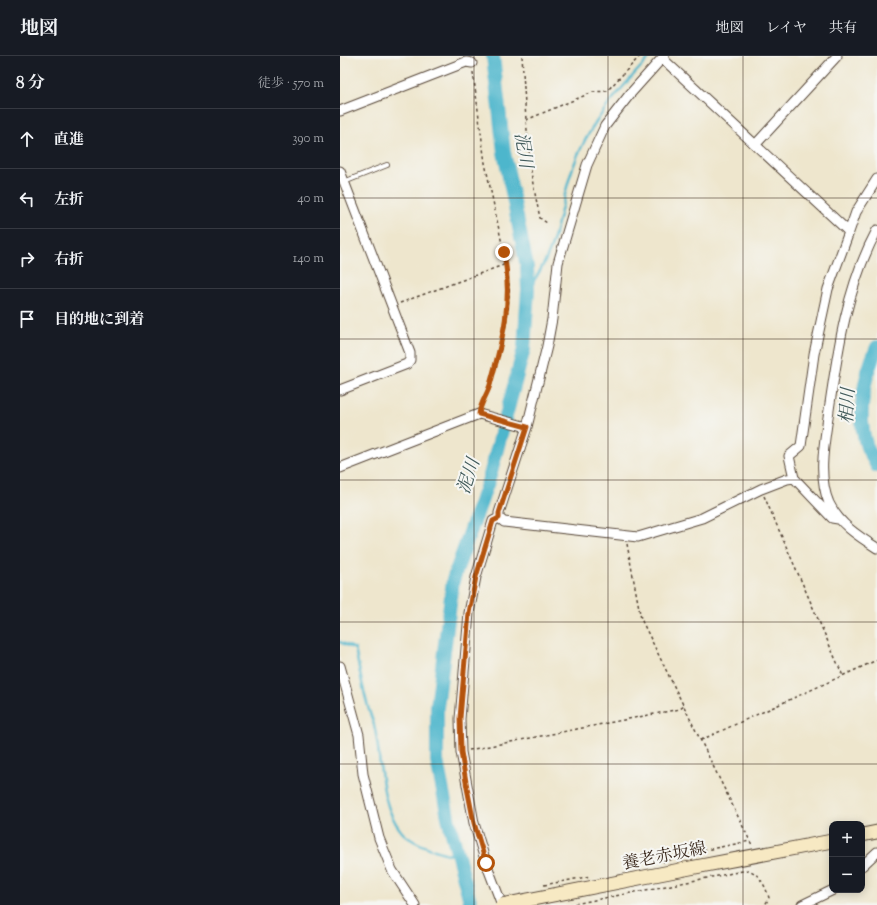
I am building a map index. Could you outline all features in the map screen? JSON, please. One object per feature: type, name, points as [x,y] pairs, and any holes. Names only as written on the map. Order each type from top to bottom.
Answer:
[{"type":"main road","points":[[865,834],[877,832]]},
{"type":"main road","name":"養老赤坂線","points":[[502,905],[829,842]]},
{"type":"street","points":[[756,144],[837,56]]},
{"type":"street","points":[[499,518],[499,513],[549,339],[558,262],[587,165],[605,126],[630,94],[664,57],[849,232]]},
{"type":"street","points":[[340,111],[466,62],[472,63]]},
{"type":"street","points":[[340,171],[410,353],[410,360],[407,364],[340,390]]},
{"type":"street","points":[[839,519],[832,518],[794,478],[790,456],[800,446],[814,354],[828,289],[856,212],[877,179]]},
{"type":"street","points":[[877,230],[862,261],[850,296],[838,345],[825,438],[823,478],[830,504],[839,519],[853,532],[877,548]]},
{"type":"street","points":[[340,468],[480,415],[524,426]]},
{"type":"street","points":[[499,518],[504,522],[638,537],[702,518],[762,489],[787,479],[794,478]]},
{"type":"street","points":[[499,518],[493,521],[476,577],[469,613],[460,718],[461,752],[474,823],[486,863],[502,905]]},
{"type":"street","points":[[340,666],[359,735],[363,774],[379,838],[392,870],[415,905]]},
{"type":"street","points":[[865,863],[877,852]]},
{"type":"street","points":[[802,905],[829,892]]},
{"type":"lane","points":[[344,182],[387,165]]},
{"type":"path","points":[[522,56],[532,179],[540,218],[547,223]]},
{"type":"path","points":[[526,120],[593,92],[607,91],[640,56]]},
{"type":"path","points":[[472,63],[485,163],[506,264],[509,291],[504,334],[488,393],[480,415]]},
{"type":"path","points":[[392,306],[506,264]]},
{"type":"path","points":[[762,489],[842,676]]},
{"type":"path","points":[[626,536],[641,619],[750,841],[752,848]]},
{"type":"path","points":[[701,740],[877,660]]},
{"type":"path","points":[[461,752],[475,748],[680,709],[684,706]]},
{"type":"path","points":[[660,863],[691,853],[750,841]]},
{"type":"path","points":[[569,905],[748,870],[754,872],[767,891],[769,898],[765,905]]},
{"type":"path","points":[[541,886],[592,876]]},
{"type":"waterway","name":"泥川","points":[[471,905],[449,822],[437,761],[437,707],[453,580],[489,479],[524,349],[528,290],[527,267],[504,152],[493,56]]},
{"type":"waterway","points":[[528,290],[542,267],[551,248],[572,170],[586,138],[595,123],[616,95],[651,56]]},
{"type":"waterway","name":"相川","points":[[877,347],[868,370],[862,409],[862,422],[867,447],[877,466]]},
{"type":"waterway","points":[[340,642],[355,649],[365,696],[375,729],[382,782],[394,820],[401,831],[412,840],[459,857]]},
{"type":"route","points":[[486,863],[474,823],[467,788],[461,752],[460,718],[469,613],[476,577],[493,521],[499,518],[499,513],[527,427],[479,414],[479,409],[488,393],[504,334],[509,291],[504,252]]}]
